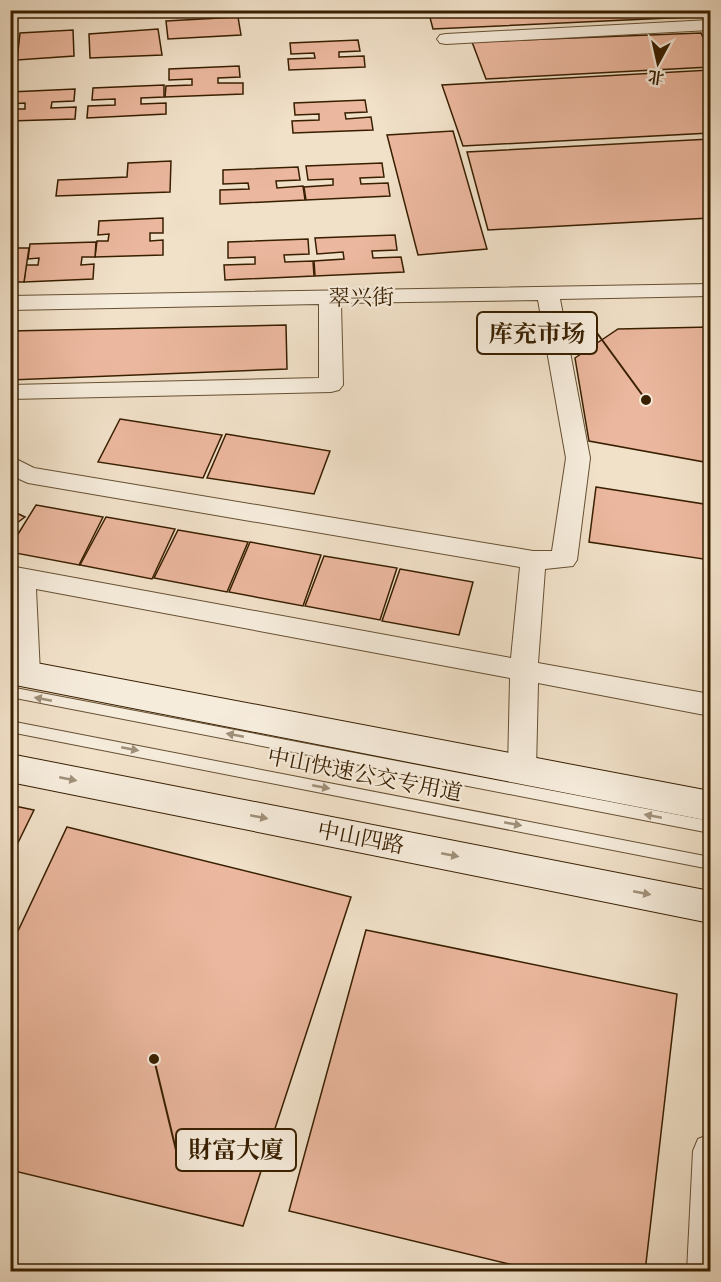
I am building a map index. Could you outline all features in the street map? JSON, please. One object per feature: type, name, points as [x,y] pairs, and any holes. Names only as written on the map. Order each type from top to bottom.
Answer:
[{"type":"main road","points":[[16,679],[711,806]]},
{"type":"main road","name":"中山四路","points":[[10,768],[711,907]]},
{"type":"street","points":[[699,10],[711,27]]},
{"type":"street","points":[[447,39],[711,27]]},
{"type":"street","name":"翠兴街","points":[[10,303],[711,290]]},
{"type":"street","points":[[10,464],[28,476],[533,560],[564,560],[578,458],[548,293]]},
{"type":"street","points":[[10,392],[331,385],[330,297]]},
{"type":"street","points":[[522,770],[524,670],[533,560]]},
{"type":"street","points":[[16,679],[16,576],[711,705]]},
{"type":"street","points":[[705,1272],[711,1151]]},
{"type":"lane","name":"中山快速公交专用道","points":[[16,679],[711,827]]},
{"type":"lane","name":"中山快速公交专用道","points":[[10,726],[711,863]]},
{"type":"building","points":[[285,10],[358,10],[358,12],[286,14]]},
{"type":"building","points":[[428,10],[687,10],[690,17],[433,29]]},
{"type":"building","points":[[238,17],[241,35],[168,39],[166,21]]},
{"type":"building","points":[[158,29],[162,55],[90,58],[89,34]]},
{"type":"building","points":[[73,30],[74,56],[17,60],[20,33]]},
{"type":"building","points":[[701,33],[710,53],[710,67],[486,79],[472,42]]},
{"type":"building","points":[[358,40],[360,51],[339,52],[339,57],[364,56],[365,67],[289,70],[288,59],[315,58],[314,53],[291,54],[290,43]]},
{"type":"building","points":[[239,66],[240,77],[218,78],[218,83],[243,83],[243,94],[165,97],[166,86],[192,85],[192,79],[169,80],[169,69]]},
{"type":"building","points":[[710,70],[710,133],[463,146],[442,85]]},
{"type":"building","points":[[164,85],[164,97],[141,98],[141,104],[166,103],[166,114],[87,118],[88,106],[115,105],[115,99],[92,100],[93,88]]},
{"type":"building","points":[[75,89],[74,101],[52,102],[51,108],[76,107],[75,119],[10,121],[10,109],[25,109],[25,103],[10,104],[10,92]]},
{"type":"building","points":[[365,100],[367,112],[345,113],[346,119],[371,117],[373,130],[293,133],[292,121],[319,120],[319,114],[295,115],[294,103]]},
{"type":"building","points":[[453,131],[487,249],[418,255],[387,135]]},
{"type":"building","points":[[710,139],[710,218],[488,230],[467,152]]},
{"type":"building","points":[[171,161],[170,192],[56,196],[58,180],[127,177],[128,163]]},
{"type":"building","points":[[382,163],[384,177],[360,178],[361,184],[388,183],[390,196],[306,200],[304,187],[333,185],[333,179],[308,180],[306,166]]},
{"type":"building","points":[[298,167],[300,180],[276,181],[277,188],[303,186],[305,200],[220,204],[220,190],[249,189],[248,183],[223,184],[223,170]]},
{"type":"building","points":[[163,218],[163,233],[150,233],[150,241],[163,240],[163,255],[95,257],[97,241],[108,241],[109,234],[98,235],[99,221]]},
{"type":"building","points":[[395,235],[397,250],[372,251],[373,258],[401,257],[404,272],[315,276],[314,261],[344,259],[343,252],[317,254],[315,238]]},
{"type":"building","points":[[308,239],[309,254],[284,255],[285,262],[313,261],[314,276],[225,280],[224,265],[255,264],[255,257],[228,258],[228,242]]},
{"type":"building","points":[[96,242],[95,257],[82,257],[81,265],[94,264],[93,279],[24,282],[26,265],[38,265],[39,258],[28,259],[30,244]]},
{"type":"building","points":[[10,248],[29,248],[24,282],[10,282]]},
{"type":"building","points":[[286,325],[287,369],[10,380],[10,331]]},
{"type":"building","points":[[710,327],[710,463],[589,441],[575,358],[618,329]]},
{"type":"building","points":[[120,419],[222,435],[203,478],[98,462]]},
{"type":"building","points":[[226,434],[330,451],[314,494],[207,478]]},
{"type":"building","points":[[596,487],[710,505],[710,560],[589,542]]},
{"type":"building","points":[[36,505],[103,517],[79,565],[10,552],[10,547]]},
{"type":"building","points":[[10,510],[25,517],[10,528]]},
{"type":"building","points":[[106,517],[175,529],[152,579],[80,565]]},
{"type":"building","points":[[178,530],[248,542],[227,592],[154,578]]},
{"type":"building","points":[[250,542],[321,555],[303,606],[229,592]]},
{"type":"building","points":[[324,556],[397,568],[380,620],[305,606]]},
{"type":"building","points":[[400,569],[473,582],[459,635],[382,621]]},
{"type":"building","points":[[10,805],[34,810],[10,859]]},
{"type":"building","points":[[67,827],[351,897],[243,1226],[10,1170],[10,948]]},
{"type":"building","points":[[366,930],[677,994],[645,1272],[542,1272],[289,1211]]},
{"type":"place","name":"库充市场","points":[[646,400]]},
{"type":"place","name":"財富大廈","points":[[154,1059]]}]
